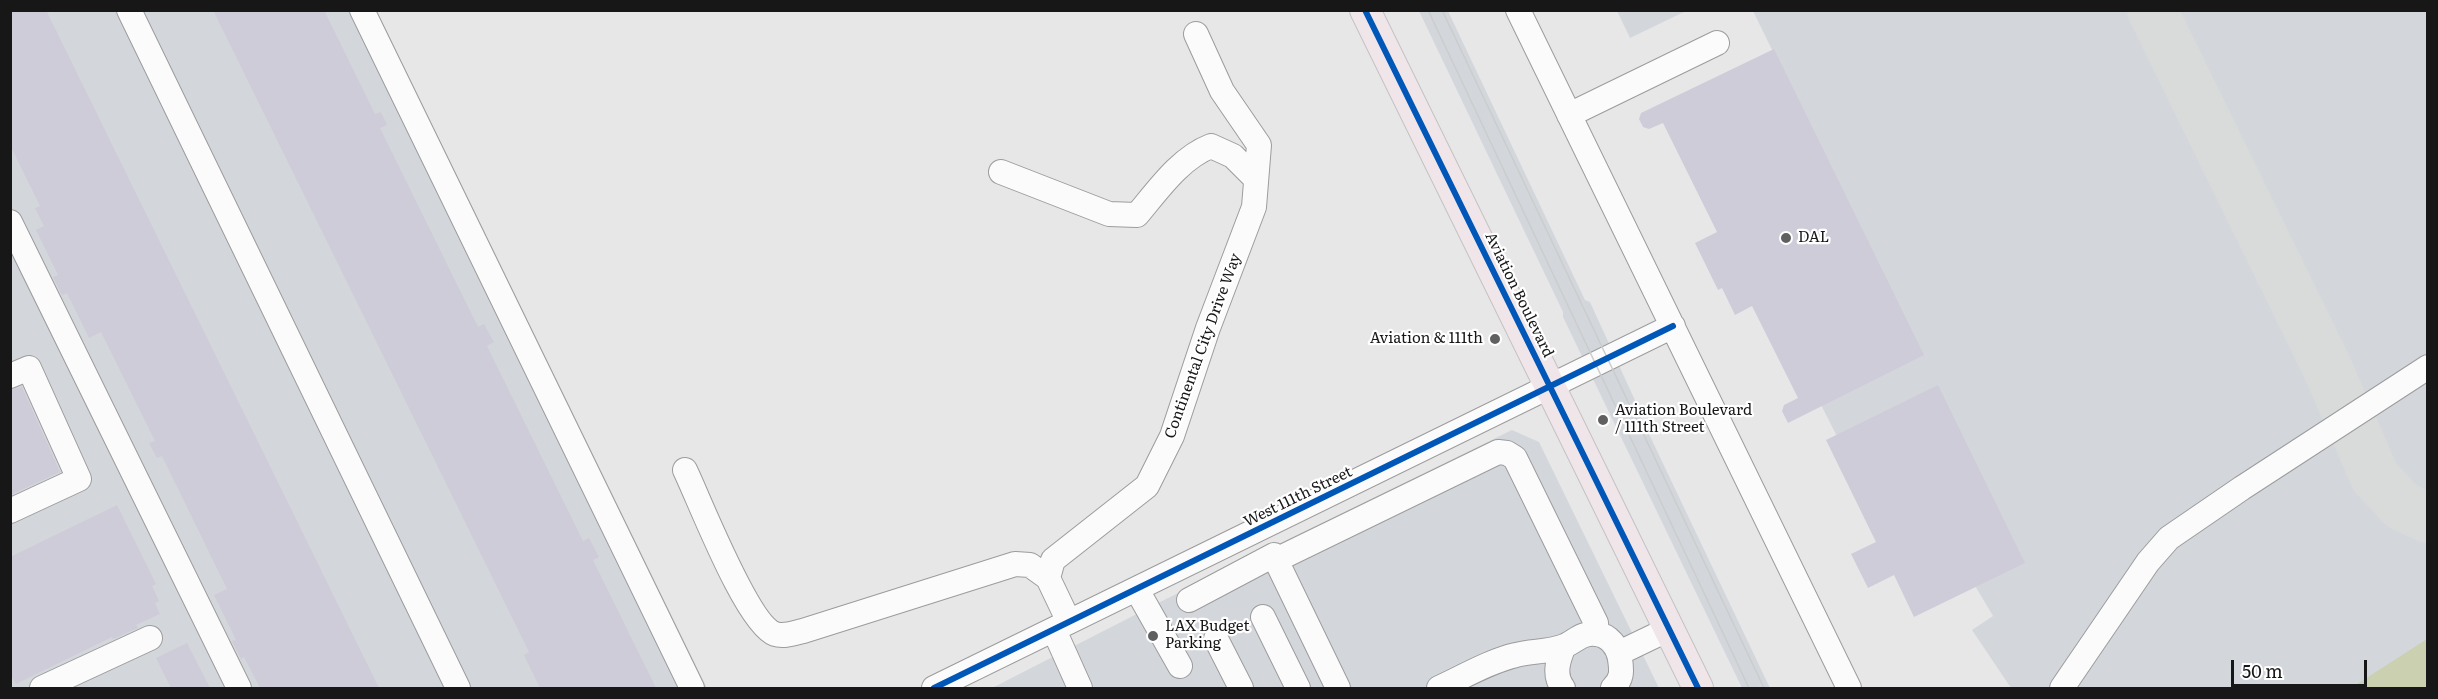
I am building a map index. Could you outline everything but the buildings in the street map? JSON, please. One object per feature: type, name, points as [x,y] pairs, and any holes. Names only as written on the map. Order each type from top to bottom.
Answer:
[{"type":"main road","name":"Aviation Boulevard","points":[[1365,10],[1633,560],[1698,688]]},
{"type":"street","points":[[129,10],[458,688]]},
{"type":"street","points":[[362,10],[692,688]]},
{"type":"street","points":[[1518,10],[1849,688]]},
{"type":"street","name":"Continental City Drive Way","points":[[1048,578],[1053,560],[1147,486],[1172,436],[1208,328],[1254,207],[1259,145],[1222,91],[1196,34]]},
{"type":"street","points":[[1569,115],[1717,43]]},
{"type":"street","points":[[1001,172],[1109,214],[1137,215],[1163,184],[1184,164],[1198,151],[1211,146],[1233,156],[1256,179]]},
{"type":"street","points":[[10,222],[239,688]]},
{"type":"street","name":"West 111th Street","points":[[934,688],[1672,326]]},
{"type":"street","points":[[2062,688],[2148,562],[2169,538],[2427,367]]},
{"type":"street","points":[[10,376],[29,368],[79,478],[10,511]]},
{"type":"street","points":[[1189,600],[1498,452],[1507,453],[1515,458],[1596,623],[1597,634]]},
{"type":"street","points":[[686,470],[739,587],[756,616],[775,634],[784,635],[802,631],[1015,564],[1030,565],[1048,578],[1080,688]]},
{"type":"street","points":[[1261,529],[1338,688]]},
{"type":"street","points":[[1137,590],[1180,666]]},
{"type":"street","points":[[1263,617],[1298,688]]},
{"type":"street","points":[[1619,653],[1669,629]]},
{"type":"street","points":[[1439,688],[1500,660],[1564,646],[1586,634],[1597,634],[1613,644],[1619,653],[1622,672],[1619,682],[1613,688]]},
{"type":"street","points":[[42,688],[150,638]]},
{"type":"street","points":[[1216,639],[1240,688]]},
{"type":"street","points":[[1563,688],[1559,683],[1557,673],[1558,660],[1564,646]]},
{"type":"shaded area","points":[[10,11],[377,11],[707,688],[11,688]]},
{"type":"shaded area","points":[[1419,11],[1448,11],[1585,300],[1590,302],[1638,411],[1770,688],[1742,688]]},
{"type":"shaded area","points":[[1617,11],[1686,11],[1630,38]]},
{"type":"shaded area","points":[[1753,11],[2427,11],[2427,688],[2011,688],[1972,630],[1993,616],[1974,584],[1924,608],[1817,397],[1918,348]]},
{"type":"shaded area","points":[[1512,430],[1539,442],[1659,688],[992,688],[1166,599]]},
{"type":"green space","points":[[2427,639],[2427,688],[2351,688]]},
{"type":"taxiway","points":[[2152,10],[2326,365],[2375,477],[2402,506],[2428,518]]},
{"type":"tram line","points":[[1428,10],[1749,688]]},
{"type":"tram line","points":[[1442,10],[1764,688]]},
{"type":"cycle path","points":[[1365,10],[1698,688]]},
{"type":"cycle path","points":[[934,688],[1673,326]]},
{"type":"place","name":"DAL","points":[[1786,238]]},
{"type":"place","name":"Aviation & 111th","points":[[1495,339]]},
{"type":"place","name":"Aviation Boulevard / 111th Street","points":[[1603,420]]},
{"type":"place","name":"LAX Budget Parking","points":[[1153,636]]}]
